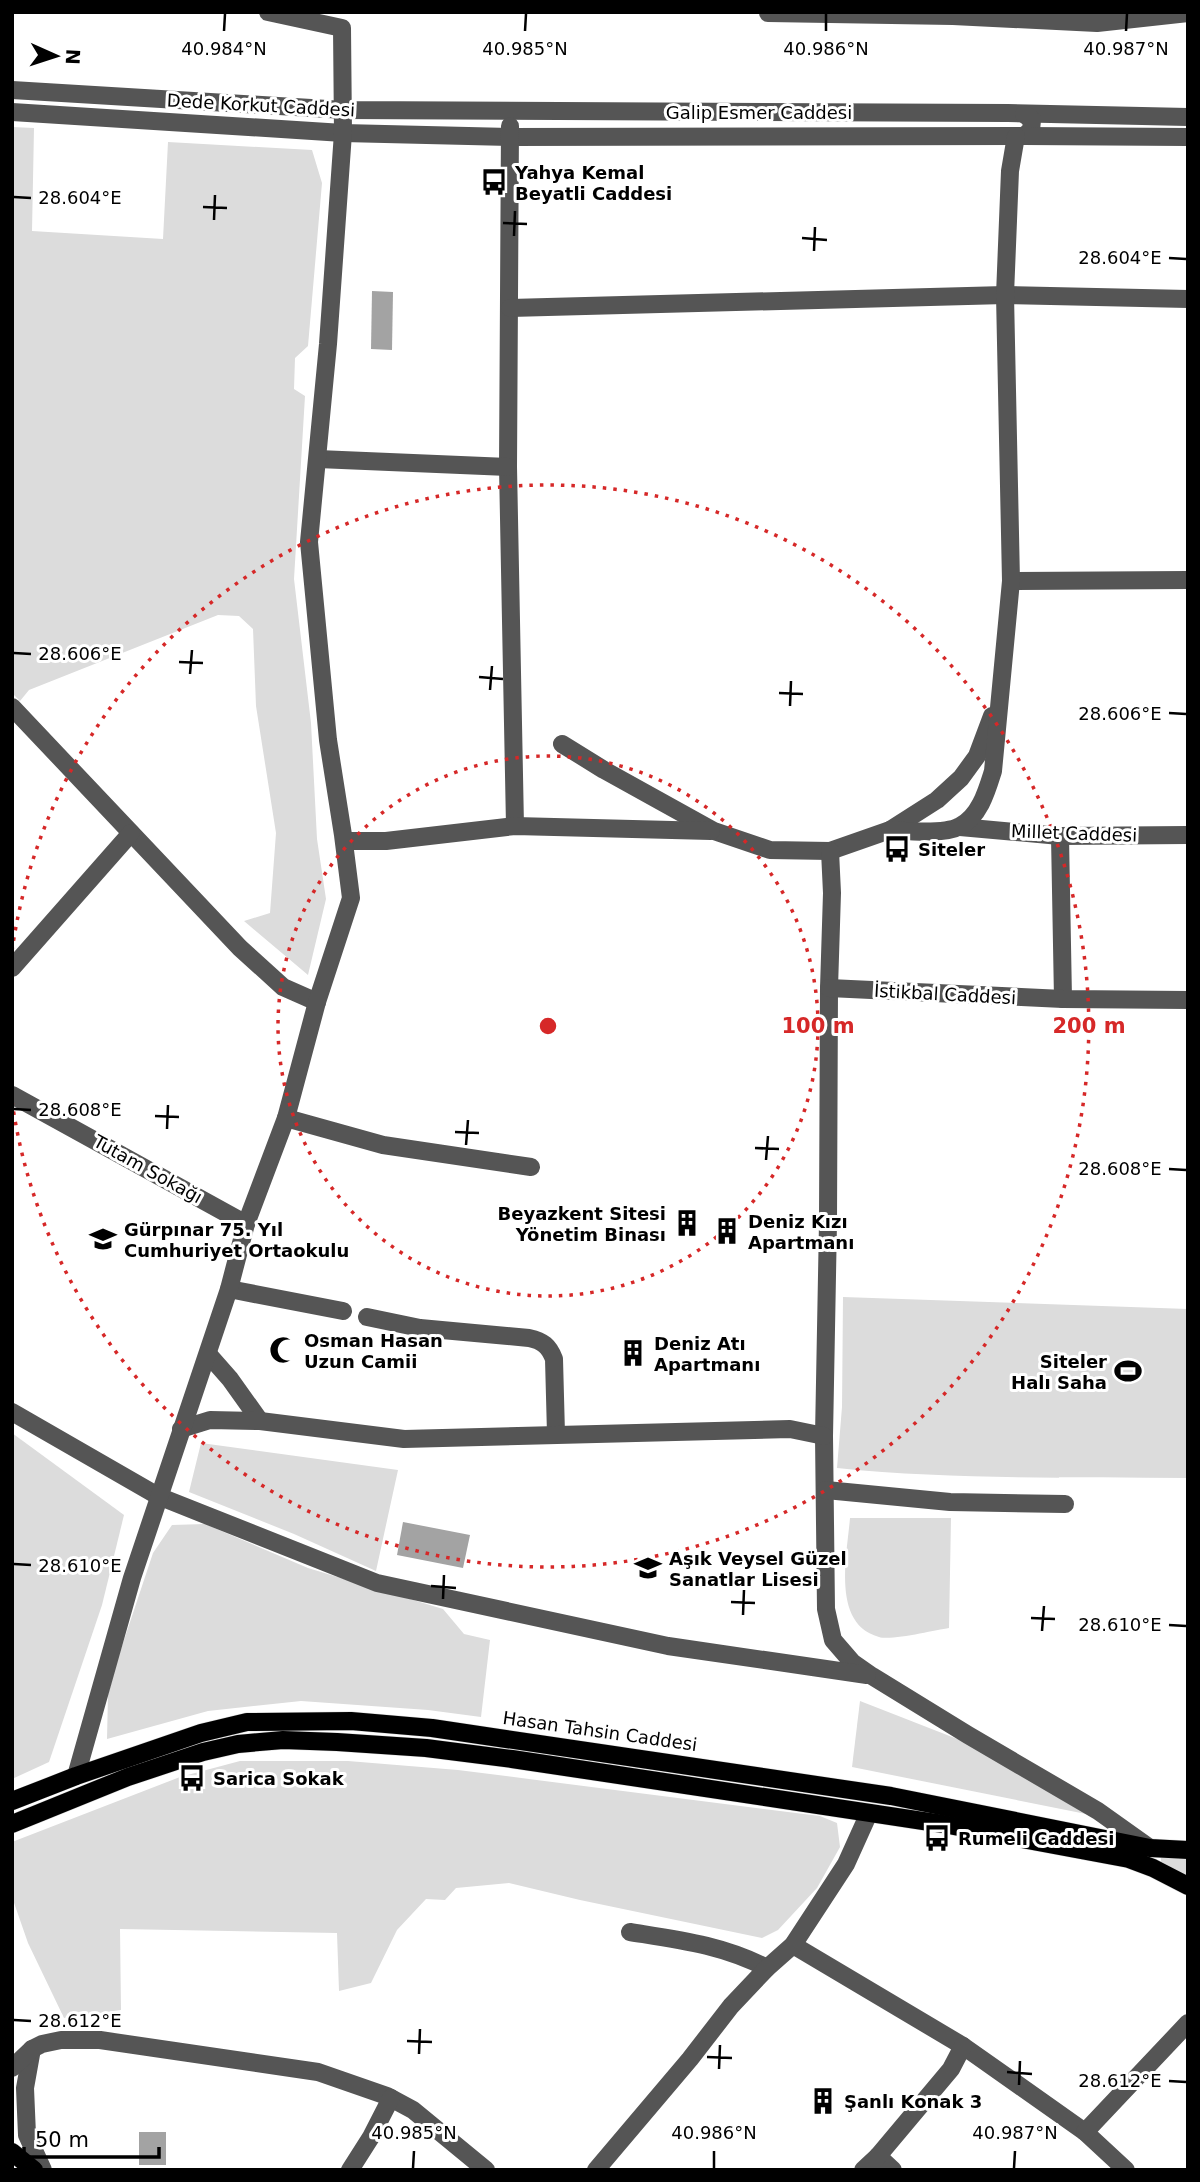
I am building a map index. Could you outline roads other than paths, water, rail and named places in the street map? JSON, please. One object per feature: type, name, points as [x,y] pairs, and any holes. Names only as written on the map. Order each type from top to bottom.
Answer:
[{"type":"main road","name":"Hasan Tahsin Caddesi","points":[[12,1801],[201,1733],[247,1722],[351,1721],[432,1728],[891,1796],[1150,1848],[1188,1850]]},
{"type":"main road","points":[[12,1824],[128,1777],[203,1752],[238,1744],[282,1740],[337,1742],[426,1748],[488,1756],[943,1824],[1139,1862],[1188,1886]]},
{"type":"main road","points":[[63,1803],[76,1776]]},
{"type":"main road","points":[[1150,1848],[1147,1861],[1153,1868]]},
{"type":"main road","points":[[12,2152],[34,2170]]},
{"type":"street","points":[[76,1776],[132,1578],[229,1289],[246,1224],[286,1118],[317,1002],[351,898],[328,740],[309,542],[343,133],[342,28],[268,12]]},
{"type":"street","points":[[768,13],[953,16],[1097,23],[1188,13]]},
{"type":"street","name":"Dede Korkut Caddesi","points":[[12,90],[344,110],[511,111]]},
{"type":"street","points":[[511,111],[508,467],[515,826]]},
{"type":"street","name":"Galip Esmer Caddesi","points":[[511,111],[1188,117]]},
{"type":"street","name":"Dede Korkut Caddesi","points":[[12,112],[343,133],[510,137],[1188,137]]},
{"type":"street","points":[[1016,114],[1032,120],[1031,130],[1016,136],[1001,130],[1001,120],[1016,114]]},
{"type":"street","points":[[960,827],[975,813],[986,794],[993,771],[1012,581],[1005,295],[1010,170],[1016,136]]},
{"type":"street","points":[[510,308],[1005,295],[1188,299]]},
{"type":"street","points":[[318,458],[508,467]]},
{"type":"street","points":[[1012,581],[1188,580]]},
{"type":"street","points":[[562,744],[715,831],[770,850],[830,851],[890,830],[937,800],[961,778],[977,756],[1002,686]]},
{"type":"street","points":[[12,706],[240,948],[283,986],[317,1002]]},
{"type":"street","points":[[344,841],[386,841],[515,826],[715,831]]},
{"type":"street","name":"Millet Caddesi","points":[[890,830],[922,832],[960,827],[1060,836],[1188,835]]},
{"type":"street","points":[[12,968],[131,833]]},
{"type":"street","points":[[1060,836],[1063,999]]},
{"type":"street","points":[[830,851],[832,893],[824,1436],[826,1609],[833,1640],[852,1662],[872,1676],[1098,1811],[1150,1848]]},
{"type":"street","name":"İstikbal Caddesi","points":[[829,988],[1063,999],[1188,1000]]},
{"type":"street","name":"Tutam Sokağı","points":[[12,1095],[246,1224]]},
{"type":"street","points":[[286,1118],[383,1145],[531,1167]]},
{"type":"street","points":[[229,1289],[343,1311]]},
{"type":"street","points":[[367,1317],[420,1328],[540,1340],[550,1348],[554,1359],[556,1434]]},
{"type":"street","points":[[208,1354],[260,1421]]},
{"type":"street","points":[[12,1412],[158,1496],[377,1583],[668,1646],[872,1676]]},
{"type":"street","points":[[181,1429],[210,1420],[260,1421],[404,1439],[790,1429],[824,1436]]},
{"type":"street","points":[[826,1490],[950,1502],[1065,1504]]},
{"type":"street","points":[[597,2169],[731,2006],[793,1945],[846,1864],[869,1813]]},
{"type":"street","points":[[630,1932],[710,1945],[741,1955],[767,1968]]},
{"type":"street","points":[[793,1945],[963,2046],[1085,2132],[1126,2170]]},
{"type":"street","points":[[1085,2132],[1188,2023]]},
{"type":"street","points":[[12,2068],[32,2049],[42,2044],[61,2040],[100,2040],[318,2071],[413,2109],[486,2170]]},
{"type":"street","points":[[863,2170],[878,2156],[951,2069],[963,2046]]},
{"type":"street","points":[[32,2049],[24,2088],[27,2135],[43,2170]]},
{"type":"street","points":[[350,2170],[372,2137],[391,2098]]},
{"type":"street","points":[[878,2156],[892,2170]]},
{"type":"place","name":"Yahya Kemal Beyatli Caddesi","points":[[494,182]]},
{"type":"place","name":"Siteler","points":[[897,849]]},
{"type":"place","name":"Beyazkent Sitesi Yönetim Binası","points":[[687,1223]]},
{"type":"place","name":"Deniz Kızı Apartmanı","points":[[727,1231]]},
{"type":"place","name":"Gürpınar 75. Yıl Cumhuriyet Ortaokulu","points":[[103,1239]]},
{"type":"place","name":"Osman Hasan Uzun Camii","points":[[283,1350]]},
{"type":"place","name":"Deniz Atı Apartmanı","points":[[633,1353]]},
{"type":"place","name":"Siteler Halı Saha","points":[[1128,1371]]},
{"type":"place","name":"Aşık Veysel Güzel Sanatlar Lisesi","points":[[648,1568]]},
{"type":"place","name":"Sarica Sokak","points":[[192,1778]]},
{"type":"place","name":"Rumeli Caddesi","points":[[937,1838]]},
{"type":"place","name":"Şanlı Konak 3","points":[[823,2101]]}]
